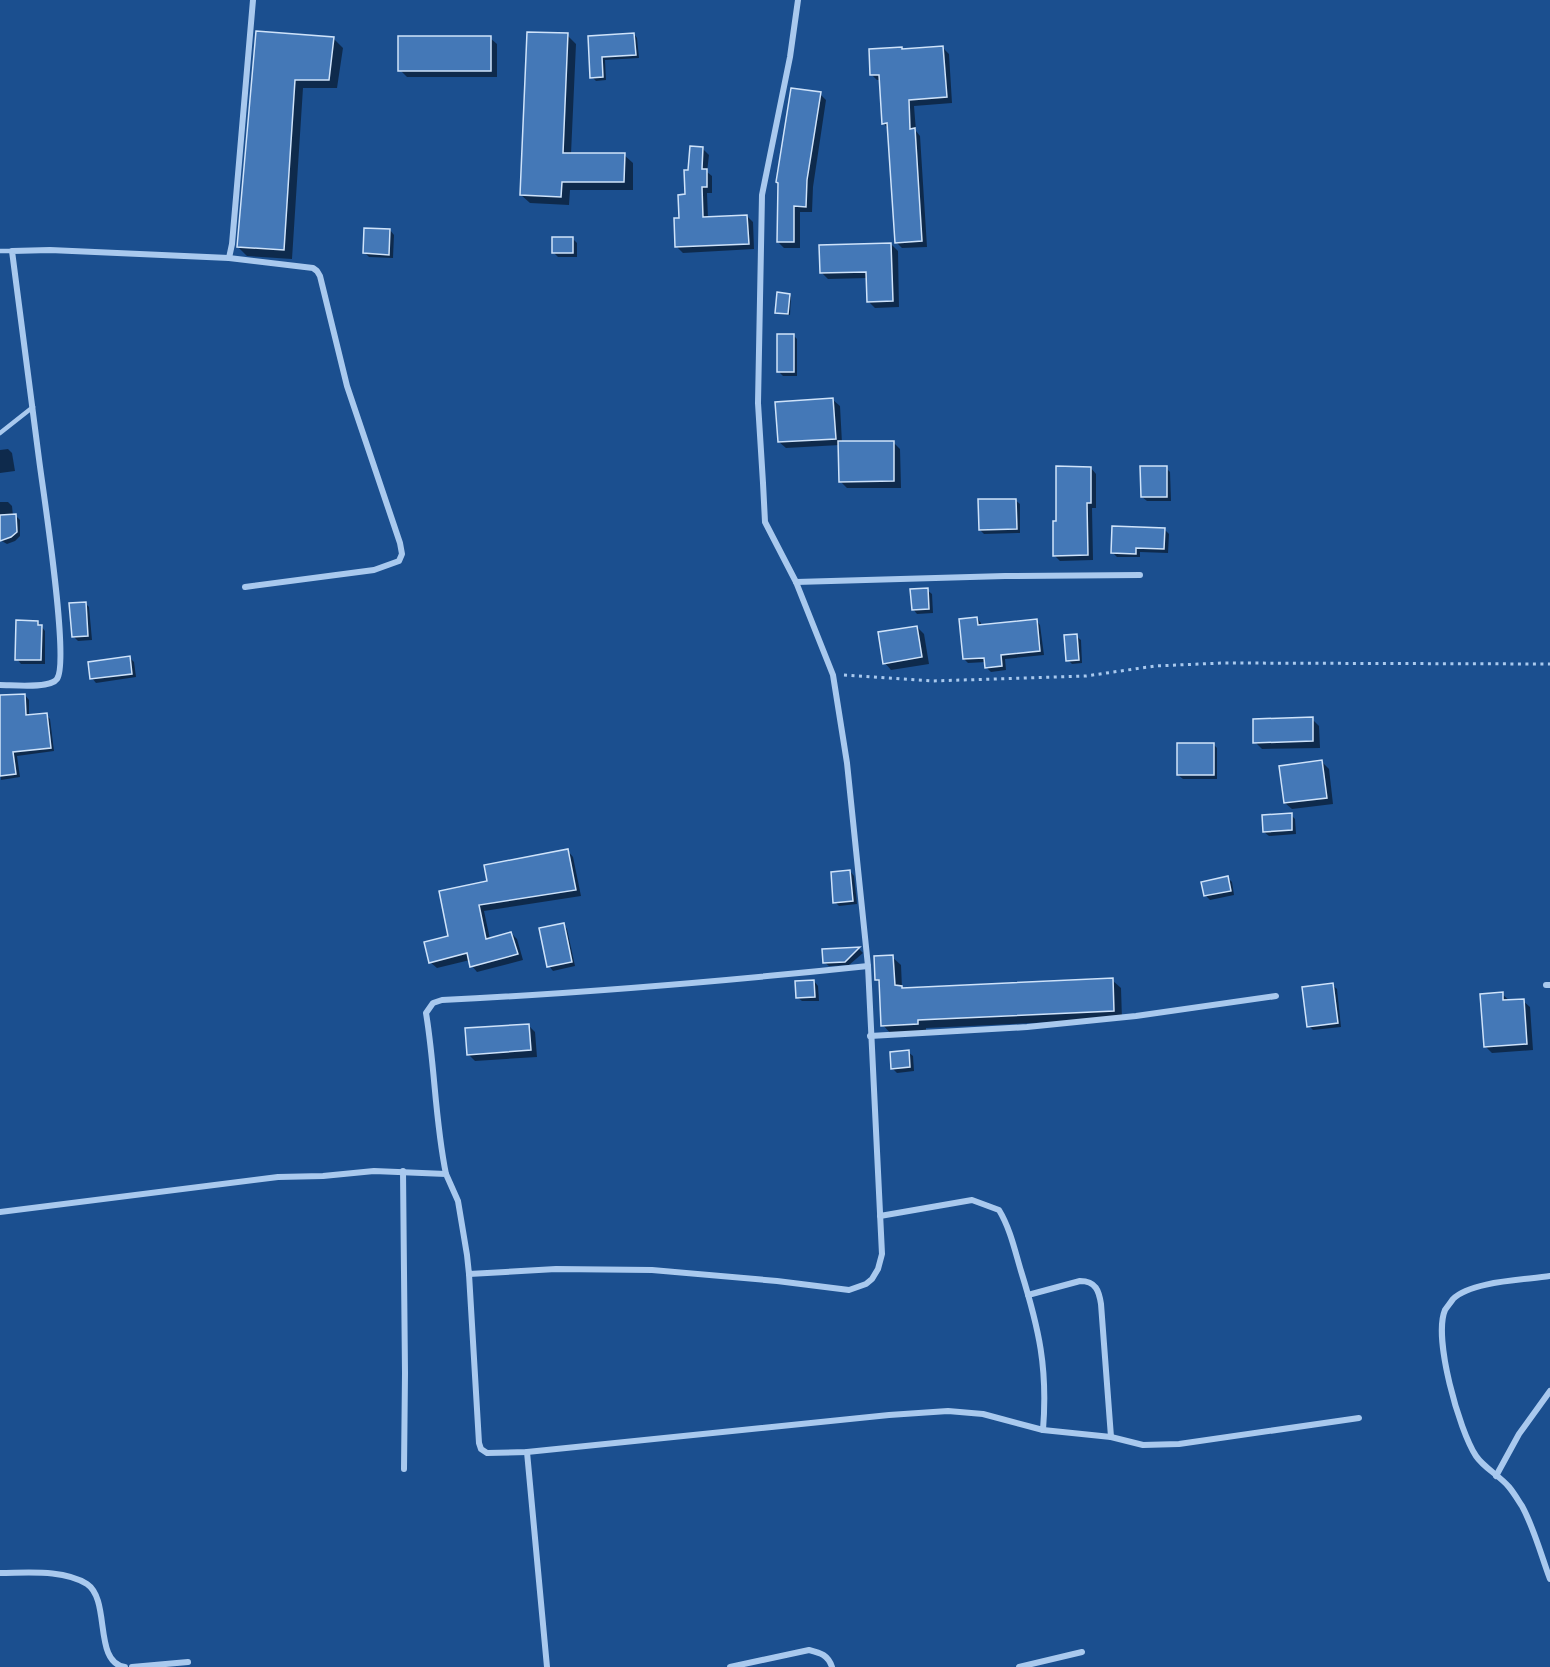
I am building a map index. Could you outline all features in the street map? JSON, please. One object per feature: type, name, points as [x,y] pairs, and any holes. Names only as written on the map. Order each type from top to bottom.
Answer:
[{"type":"street","points":[[229,258],[253,0]]},
{"type":"street","points":[[468,1274],[556,1269],[652,1270],[849,1290],[866,1284],[872,1279],[878,1269],[882,1254],[867,966],[847,763],[834,675],[796,582],[765,522],[758,403],[762,195],[790,57],[798,0]]},
{"type":"street","points":[[0,685],[49,685],[56,681],[61,670],[60,630],[12,251],[50,250],[229,258],[313,268],[317,271],[347,386],[402,554],[399,561],[374,570],[245,587]]},
{"type":"street","points":[[796,582],[995,576],[1140,575]]},
{"type":"street","points":[[867,966],[706,983],[549,995],[442,1000],[433,1003],[426,1013],[439,1140],[446,1174],[458,1201],[467,1255],[480,1449],[487,1453],[527,1452],[948,1411],[983,1414],[1043,1430],[1111,1437],[1143,1445],[1179,1444],[1359,1418]]},
{"type":"street","points":[[870,1036],[1027,1027],[1136,1016],[1276,996]]},
{"type":"street","points":[[0,1212],[235,1181],[374,1171],[446,1174]]},
{"type":"street","points":[[404,1171],[404,1469]]},
{"type":"street","points":[[880,1216],[972,1200],[999,1210],[1039,1331],[1046,1396],[1043,1430]]},
{"type":"street","points":[[1550,1276],[1494,1283],[1465,1292],[1454,1299],[1445,1310],[1442,1327],[1443,1349],[1452,1396],[1476,1456],[1509,1486],[1523,1508],[1550,1579]]},
{"type":"street","points":[[1028,1295],[1080,1281],[1088,1281],[1096,1286],[1101,1304],[1111,1437]]},
{"type":"street","points":[[1496,1476],[1519,1434],[1550,1391]]},
{"type":"street","points":[[527,1452],[547,1667]]},
{"type":"street","points":[[0,1573],[63,1575],[88,1585],[96,1597],[109,1658],[116,1666],[125,1667]]},
{"type":"street","points":[[730,1667],[809,1650],[821,1653],[830,1659],[832,1667]]},
{"type":"street","points":[[1019,1667],[1082,1652]]},
{"type":"street","points":[[132,1667],[188,1662]]},
{"type":"lane","points":[[0,251],[12,251]]},
{"type":"lane","points":[[0,433],[33,407]]},
{"type":"path","points":[[834,675],[865,675],[932,681],[1086,676],[1155,666],[1222,663],[1550,664]]},
{"type":"building","points":[[256,31],[334,37],[329,80],[295,80],[284,250],[237,247]]},
{"type":"building","points":[[527,32],[568,33],[563,153],[625,153],[624,182],[562,182],[561,197],[520,195]]},
{"type":"building","points":[[634,33],[636,55],[602,57],[603,77],[590,78],[588,36]]},
{"type":"building","points":[[398,36],[491,36],[491,71],[398,71]]},
{"type":"building","points":[[943,46],[947,97],[909,100],[910,129],[915,128],[922,241],[895,243],[887,123],[882,124],[879,75],[870,75],[869,49]]},
{"type":"building","points":[[791,88],[821,92],[807,180],[806,207],[794,206],[794,242],[777,242],[778,183],[776,182]]},
{"type":"building","points":[[690,146],[703,147],[702,169],[707,169],[707,187],[702,187],[703,217],[747,215],[749,244],[675,247],[674,218],[679,218],[678,195],[685,194],[684,170],[688,170]]},
{"type":"building","points":[[364,228],[390,229],[389,255],[363,253]]},
{"type":"building","points":[[552,237],[573,237],[573,253],[552,253]]},
{"type":"building","points":[[891,243],[893,301],[867,302],[866,272],[820,273],[819,245]]},
{"type":"building","points":[[777,292],[790,294],[788,314],[775,313]]},
{"type":"building","points":[[777,334],[794,334],[794,372],[777,372]]},
{"type":"building","points":[[833,398],[836,439],[778,442],[775,402]]},
{"type":"building","points":[[838,441],[894,441],[894,481],[839,482]]},
{"type":"building","points":[[1056,466],[1091,467],[1091,503],[1087,503],[1088,555],[1053,556],[1053,521],[1056,521]]},
{"type":"building","points":[[1140,466],[1167,466],[1167,497],[1141,497]]},
{"type":"building","points":[[978,499],[1016,499],[1017,529],[979,530]]},
{"type":"building","points":[[16,514],[17,532],[0,541],[0,515]]},
{"type":"building","points":[[1112,526],[1165,528],[1164,549],[1136,548],[1136,554],[1111,553]]},
{"type":"building","points":[[928,588],[929,609],[912,610],[910,589]]},
{"type":"building","points":[[86,602],[88,636],[72,637],[69,603]]},
{"type":"building","points":[[977,617],[978,625],[1037,619],[1040,651],[1001,655],[1002,666],[985,668],[984,658],[963,659],[959,619]]},
{"type":"building","points":[[16,620],[38,621],[38,625],[42,625],[41,660],[15,660]]},
{"type":"building","points":[[917,626],[922,657],[883,664],[878,632]]},
{"type":"building","points":[[1077,634],[1079,660],[1066,661],[1064,635]]},
{"type":"building","points":[[130,656],[132,674],[90,679],[88,662]]},
{"type":"building","points":[[25,694],[26,715],[47,713],[51,748],[13,752],[16,774],[0,776],[0,695]]},
{"type":"building","points":[[1313,717],[1313,741],[1253,743],[1253,719]]},
{"type":"building","points":[[1177,743],[1214,743],[1214,775],[1177,775]]},
{"type":"building","points":[[1322,760],[1327,798],[1284,803],[1279,766]]},
{"type":"building","points":[[1292,813],[1292,830],[1263,832],[1262,815]]},
{"type":"building","points":[[568,849],[576,890],[479,905],[486,939],[511,932],[518,954],[470,967],[467,953],[429,963],[424,942],[448,936],[439,891],[487,881],[484,865]]},
{"type":"building","points":[[850,870],[853,901],[833,903],[831,872]]},
{"type":"building","points":[[1228,876],[1231,891],[1204,896],[1201,882]]},
{"type":"building","points":[[564,923],[572,962],[547,967],[539,928]]},
{"type":"building","points":[[860,947],[845,962],[823,963],[822,949]]},
{"type":"building","points":[[893,955],[895,985],[902,986],[902,988],[1113,978],[1114,1011],[918,1020],[918,1024],[881,1026],[879,980],[875,980],[874,956]]},
{"type":"building","points":[[814,980],[815,997],[796,998],[795,981]]},
{"type":"building","points":[[1333,983],[1338,1023],[1307,1027],[1302,987]]},
{"type":"building","points":[[1503,992],[1503,1000],[1524,999],[1527,1044],[1484,1047],[1480,994]]},
{"type":"building","points":[[529,1024],[531,1050],[467,1055],[465,1028]]},
{"type":"building","points":[[909,1050],[910,1067],[891,1069],[890,1052]]}]
